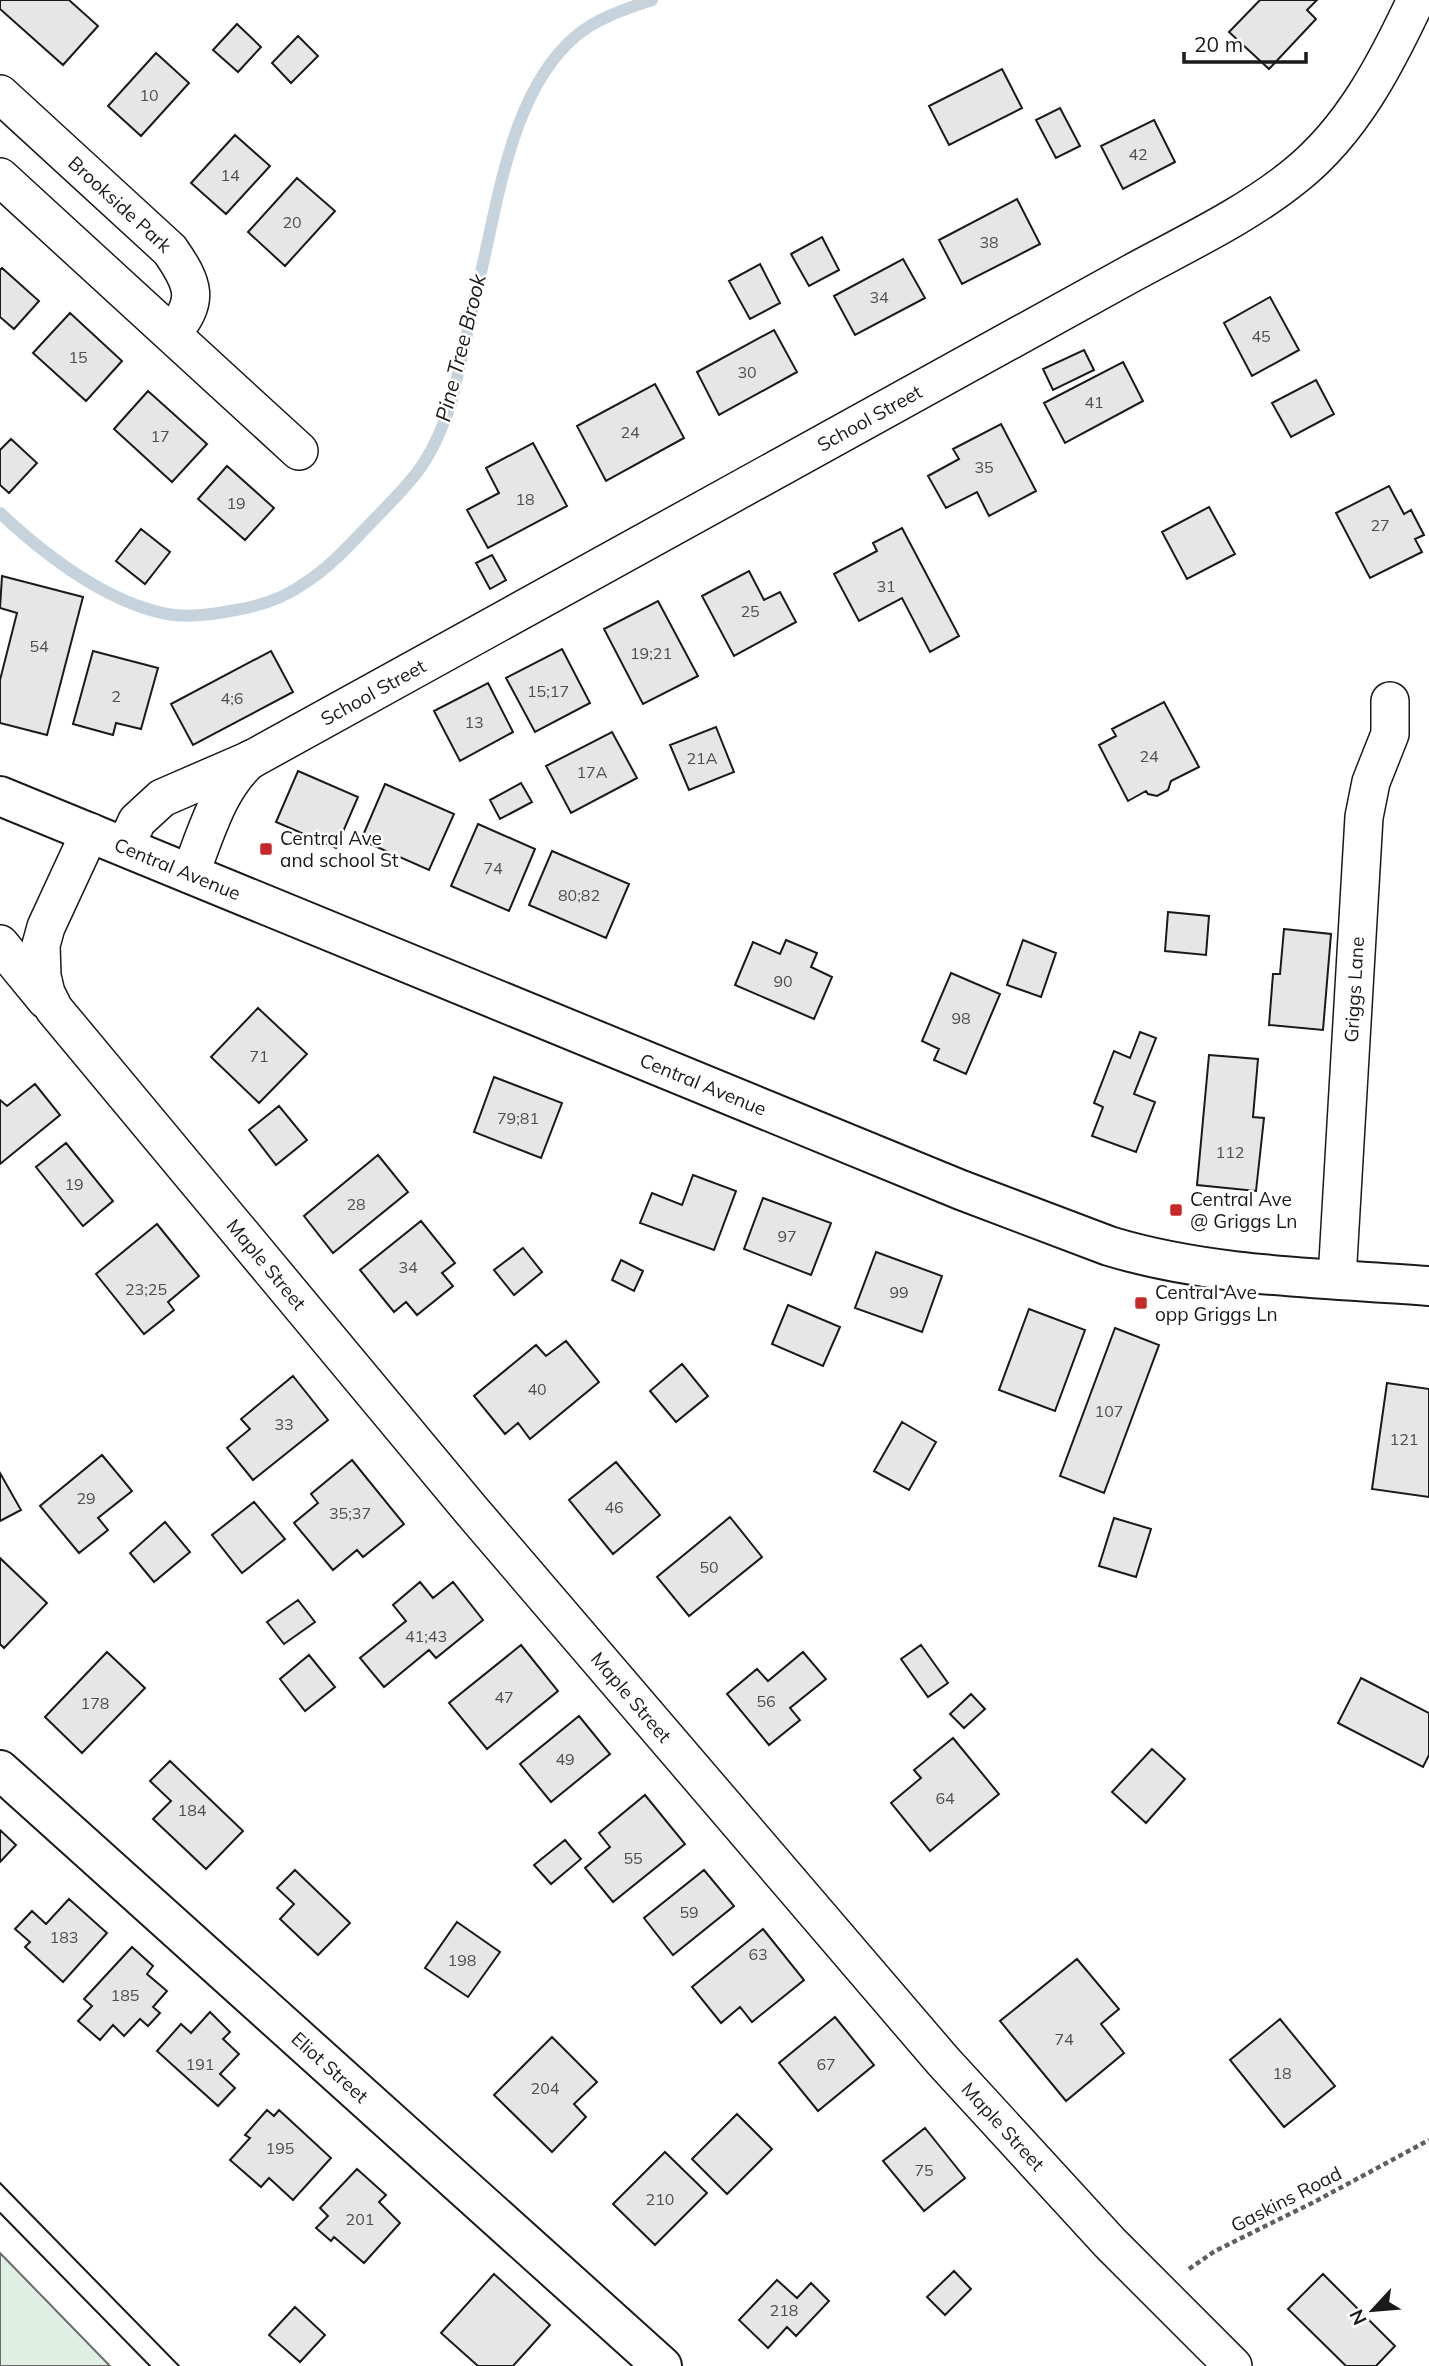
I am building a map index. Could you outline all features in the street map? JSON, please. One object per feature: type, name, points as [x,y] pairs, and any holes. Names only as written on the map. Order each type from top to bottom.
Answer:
[{"type":"street","name":"School Street","points":[[108,839],[137,821],[162,799],[251,759],[1265,197],[1296,175],[1322,151],[1345,124],[1389,55],[1416,0]]},
{"type":"street","name":"Brookside Park","points":[[0,94],[170,250],[188,279],[192,295],[189,309],[172,333]]},
{"type":"street","points":[[0,177],[299,451]]},
{"type":"street","name":"Griggs Lane","points":[[1337,1279],[1364,817],[1371,782],[1390,734],[1390,701]]},
{"type":"street","name":"School Street","points":[[190,874],[221,797],[239,769],[251,759]]},
{"type":"street","name":"Central Avenue","points":[[0,796],[1010,1210],[1109,1246],[1150,1257],[1203,1266],[1429,1286]]},
{"type":"street","name":"Maple Street","points":[[54,1009],[42,976],[41,945],[46,927],[108,839]]},
{"type":"street","name":"Maple Street","points":[[0,944],[503,1548],[943,2061],[1068,2199],[1233,2366]]},
{"type":"street","name":"Eliot Street","points":[[0,1770],[662,2366]]},
{"type":"path","name":"Gaskins Road","points":[[1164,2294],[1194,2265],[1215,2251],[1316,2201],[1429,2140]]},
{"type":"green space","points":[[0,2253],[110,2366],[0,2366]]},
{"type":"building","points":[[0,0],[69,0],[98,26],[63,65],[0,9]]},
{"type":"building","points":[[1260,0],[1317,0],[1307,10],[1316,19],[1269,69],[1229,32]]},
{"type":"building","points":[[237,24],[261,47],[238,72],[213,50]]},
{"type":"building","points":[[298,36],[318,56],[291,83],[272,63]]},
{"type":"building","points":[[156,53],[189,83],[141,136],[108,106]]},
{"type":"building","points":[[1002,69],[1022,108],[949,145],[929,106]]},
{"type":"building","points":[[1060,108],[1080,146],[1056,158],[1036,120]]},
{"type":"building","points":[[1154,120],[1175,162],[1123,189],[1101,146]]},
{"type":"building","points":[[235,135],[270,166],[226,214],[191,183]]},
{"type":"building","points":[[297,178],[335,211],[285,266],[248,232]]},
{"type":"building","points":[[1017,199],[1040,244],[962,284],[939,240]]},
{"type":"building","points":[[822,237],[839,270],[809,286],[791,254]]},
{"type":"building","points":[[903,259],[925,298],[855,335],[834,296]]},
{"type":"building","points":[[760,264],[780,303],[750,319],[729,281]]},
{"type":"building","points":[[2,268],[39,301],[14,329],[0,317]]},
{"type":"building","points":[[1270,297],[1299,350],[1252,376],[1224,323]]},
{"type":"building","points":[[70,313],[122,361],[86,401],[33,353]]},
{"type":"building","points":[[774,330],[797,372],[719,415],[697,372]]},
{"type":"building","points":[[1084,350],[1094,370],[1053,390],[1043,369]]},
{"type":"building","points":[[1123,362],[1143,401],[1065,443],[1044,403]]},
{"type":"building","points":[[1316,380],[1334,414],[1291,437],[1272,403]]},
{"type":"building","points":[[655,384],[684,438],[606,481],[577,426]]},
{"type":"building","points":[[148,391],[207,444],[172,482],[114,429]]},
{"type":"building","points":[[1001,424],[1036,491],[989,516],[977,492],[946,508],[928,476],[959,459],[953,449]]},
{"type":"building","points":[[11,439],[37,463],[9,493],[0,485],[0,450]]},
{"type":"building","points":[[533,443],[567,506],[488,548],[467,510],[499,493],[486,468]]},
{"type":"building","points":[[227,466],[274,508],[245,540],[198,499]]},
{"type":"building","points":[[1389,486],[1404,514],[1411,510],[1424,535],[1415,539],[1422,552],[1370,578],[1336,513]]},
{"type":"building","points":[[1209,507],[1235,554],[1187,579],[1162,532]]},
{"type":"building","points":[[902,528],[959,636],[930,652],[902,598],[859,621],[834,574],[877,551],[873,543]]},
{"type":"building","points":[[141,529],[170,552],[145,584],[116,561]]},
{"type":"building","points":[[492,555],[506,580],[490,589],[476,563]]},
{"type":"building","points":[[749,571],[764,600],[780,592],[796,622],[734,656],[702,596]]},
{"type":"building","points":[[2,576],[83,597],[47,735],[0,723],[0,680],[17,613],[0,608]]},
{"type":"building","points":[[658,601],[698,676],[643,704],[604,629]]},
{"type":"building","points":[[562,649],[590,703],[535,732],[506,678]]},
{"type":"building","points":[[93,651],[158,668],[141,729],[116,723],[113,735],[73,724]]},
{"type":"building","points":[[271,651],[293,692],[193,745],[171,704]]},
{"type":"building","points":[[488,683],[513,732],[460,761],[434,711]]},
{"type":"building","points":[[1164,702],[1199,767],[1171,781],[1168,790],[1157,796],[1146,791],[1128,801],[1099,745],[1116,736],[1112,729]]},
{"type":"building","points":[[716,727],[734,772],[689,790],[670,745]]},
{"type":"building","points":[[612,732],[637,778],[571,813],[546,766]]},
{"type":"building","points":[[298,771],[358,797],[336,848],[276,822]]},
{"type":"building","points":[[521,783],[532,802],[500,819],[490,800]]},
{"type":"building","points":[[385,784],[454,814],[429,870],[361,840]]},
{"type":"building","points":[[478,824],[535,849],[509,911],[451,886]]},
{"type":"building","points":[[552,851],[629,884],[606,938],[529,905]]},
{"type":"building","points":[[1168,912],[1209,916],[1206,955],[1165,951]]},
{"type":"building","points":[[1284,929],[1331,934],[1323,1030],[1269,1025],[1273,974],[1280,974]]},
{"type":"building","points":[[786,940],[817,953],[811,967],[832,977],[814,1019],[735,985],[753,942],[780,954]]},
{"type":"building","points":[[1023,940],[1056,953],[1041,997],[1007,985]]},
{"type":"building","points":[[951,973],[1000,994],[966,1074],[934,1060],[939,1049],[922,1041]]},
{"type":"building","points":[[258,1008],[307,1054],[259,1103],[211,1057]]},
{"type":"building","points":[[1140,1032],[1156,1038],[1134,1094],[1155,1102],[1136,1152],[1092,1136],[1103,1107],[1094,1103],[1114,1051],[1130,1058]]},
{"type":"building","points":[[1209,1055],[1258,1059],[1253,1117],[1264,1118],[1256,1191],[1197,1185]]},
{"type":"building","points":[[494,1077],[562,1103],[541,1158],[474,1132]]},
{"type":"building","points":[[35,1084],[60,1115],[0,1164],[0,1100],[7,1106]]},
{"type":"building","points":[[279,1106],[307,1140],[276,1165],[249,1130]]},
{"type":"building","points":[[66,1143],[113,1201],[83,1226],[36,1167]]},
{"type":"building","points":[[378,1155],[408,1192],[333,1253],[304,1216]]},
{"type":"building","points":[[693,1175],[736,1191],[714,1250],[640,1223],[652,1193],[682,1205]]},
{"type":"building","points":[[763,1198],[831,1223],[811,1275],[744,1249]]},
{"type":"building","points":[[421,1221],[455,1263],[442,1273],[453,1286],[417,1315],[406,1302],[394,1312],[360,1270]]},
{"type":"building","points":[[157,1224],[199,1276],[168,1302],[174,1310],[144,1334],[96,1274]]},
{"type":"building","points":[[523,1248],[542,1272],[514,1295],[494,1270]]},
{"type":"building","points":[[876,1252],[942,1276],[922,1332],[855,1308]]},
{"type":"building","points":[[621,1260],[643,1271],[634,1291],[612,1280]]},
{"type":"building","points":[[788,1305],[840,1327],[823,1366],[772,1344]]},
{"type":"building","points":[[1029,1309],[1085,1330],[1055,1411],[999,1390]]},
{"type":"building","points":[[1115,1328],[1159,1345],[1104,1493],[1060,1476]]},
{"type":"building","points":[[566,1341],[599,1382],[530,1439],[518,1423],[505,1434],[474,1396],[536,1345],[546,1356]]},
{"type":"building","points":[[682,1364],[708,1396],[676,1422],[650,1391]]},
{"type":"building","points":[[293,1376],[328,1420],[253,1480],[227,1448],[250,1429],[241,1419]]},
{"type":"building","points":[[1387,1383],[1429,1389],[1429,1497],[1372,1489]]},
{"type":"building","points":[[902,1422],[936,1442],[909,1490],[874,1471]]},
{"type":"building","points":[[102,1455],[132,1491],[98,1518],[108,1530],[79,1553],[40,1506]]},
{"type":"building","points":[[352,1460],[404,1524],[363,1557],[357,1550],[333,1570],[294,1523],[318,1503],[311,1494]]},
{"type":"building","points":[[616,1462],[660,1515],[613,1554],[569,1500]]},
{"type":"building","points":[[0,1473],[21,1510],[0,1521]]},
{"type":"building","points":[[254,1502],[285,1539],[242,1573],[212,1535]]},
{"type":"building","points":[[730,1517],[762,1557],[689,1616],[657,1577]]},
{"type":"building","points":[[1114,1518],[1151,1529],[1136,1577],[1099,1566]]},
{"type":"building","points":[[165,1522],[190,1552],[154,1582],[130,1553]]},
{"type":"building","points":[[0,1558],[47,1603],[4,1648],[0,1644]]},
{"type":"building","points":[[420,1582],[433,1598],[453,1582],[483,1620],[436,1658],[429,1650],[384,1687],[360,1658],[406,1621],[393,1605]]},
{"type":"building","points":[[298,1600],[315,1622],[284,1644],[267,1622]]},
{"type":"building","points":[[521,1645],[558,1691],[487,1749],[449,1703]]},
{"type":"building","points":[[921,1645],[948,1683],[928,1697],[901,1659]]},
{"type":"building","points":[[107,1652],[145,1688],[82,1753],[45,1717]]},
{"type":"building","points":[[803,1652],[826,1679],[790,1708],[800,1720],[769,1745],[727,1694],[757,1669],[768,1681]]},
{"type":"building","points":[[309,1655],[335,1687],[305,1711],[280,1679]]},
{"type":"building","points":[[1361,1678],[1429,1713],[1429,1755],[1423,1767],[1338,1723]]},
{"type":"building","points":[[971,1694],[985,1709],[964,1728],[950,1714]]},
{"type":"building","points":[[579,1716],[610,1754],[551,1802],[520,1764]]},
{"type":"building","points":[[953,1738],[999,1794],[930,1851],[891,1803],[921,1778],[914,1770]]},
{"type":"building","points":[[1152,1749],[1185,1779],[1146,1823],[1112,1792]]},
{"type":"building","points":[[170,1761],[243,1831],[206,1869],[153,1819],[171,1801],[150,1781]]},
{"type":"building","points":[[645,1795],[685,1844],[613,1902],[585,1868],[610,1847],[599,1833]]},
{"type":"building","points":[[0,1830],[16,1845],[0,1862]]},
{"type":"building","points":[[565,1840],[581,1859],[551,1884],[534,1865]]},
{"type":"building","points":[[295,1870],[350,1923],[318,1955],[280,1919],[294,1904],[277,1888]]},
{"type":"building","points":[[704,1870],[734,1906],[673,1955],[644,1918]]},
{"type":"building","points":[[69,1899],[107,1933],[63,1982],[25,1947],[30,1942],[15,1929],[32,1911],[46,1924]]},
{"type":"building","points":[[457,1922],[500,1952],[468,1997],[425,1968]]},
{"type":"building","points":[[763,1929],[804,1980],[752,2022],[740,2007],[721,2023],[692,1987]]},
{"type":"building","points":[[132,1947],[153,1966],[147,1974],[167,1991],[153,2007],[160,2013],[148,2026],[140,2019],[124,2036],[113,2025],[100,2040],[78,2021],[92,2006],[84,1999]]},
{"type":"building","points":[[1077,1959],[1119,2009],[1101,2024],[1124,2053],[1066,2101],[1000,2021]]},
{"type":"building","points":[[210,2012],[230,2032],[223,2039],[239,2054],[220,2074],[235,2088],[218,2106],[157,2051],[181,2024],[191,2033]]},
{"type":"building","points":[[835,2017],[874,2065],[818,2111],[779,2063]]},
{"type":"building","points":[[1280,2019],[1335,2086],[1284,2127],[1230,2060]]},
{"type":"building","points":[[552,2037],[597,2082],[574,2104],[586,2117],[552,2152],[494,2095]]},
{"type":"building","points":[[267,2110],[274,2116],[279,2110],[331,2158],[293,2200],[269,2178],[261,2187],[230,2160],[250,2138],[245,2135]]},
{"type":"building","points":[[737,2114],[772,2149],[727,2194],[692,2159]]},
{"type":"building","points":[[925,2128],[965,2178],[924,2211],[883,2161]]},
{"type":"building","points":[[665,2152],[707,2193],[655,2245],[613,2204]]},
{"type":"building","points":[[357,2169],[386,2195],[379,2202],[400,2223],[364,2263],[334,2237],[331,2241],[316,2228],[328,2216],[320,2208]]},
{"type":"building","points":[[954,2271],[971,2289],[945,2315],[927,2297]]},
{"type":"building","points":[[494,2274],[550,2325],[513,2366],[478,2366],[441,2333]]},
{"type":"building","points":[[1323,2274],[1395,2346],[1376,2366],[1346,2366],[1288,2309]]},
{"type":"building","points":[[777,2280],[797,2298],[811,2283],[829,2301],[796,2336],[787,2327],[768,2348],[739,2320]]},
{"type":"building","points":[[295,2307],[325,2335],[300,2362],[269,2335]]},
{"type":"waterway","name":"Pine Tree Brook","points":[[0,513],[36,545],[77,575],[121,599],[167,614],[202,615],[254,606],[289,593],[321,571],[409,482],[427,458],[440,431],[451,404],[504,170],[525,110],[539,82],[555,57],[584,30],[612,15],[652,0]]},
{"type":"tram line","points":[[0,2183],[179,2366]]},
{"type":"tram line","points":[[0,2213],[150,2366]]},
{"type":"place","name":"Central Ave and school St","points":[[266,849]]},
{"type":"place","name":"Central Ave @ Griggs Ln","points":[[1176,1210]]},
{"type":"place","name":"Central Ave opp Griggs Ln","points":[[1141,1303]]}]
